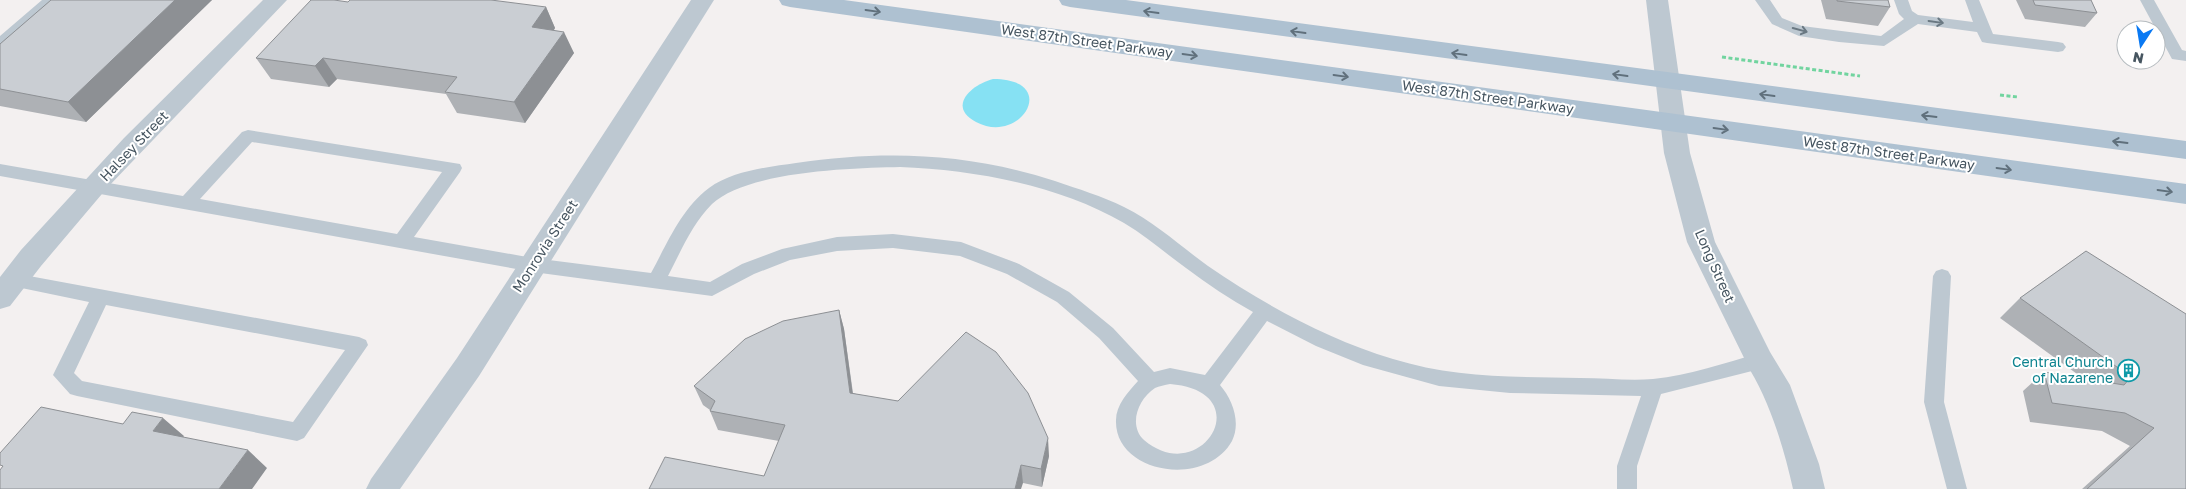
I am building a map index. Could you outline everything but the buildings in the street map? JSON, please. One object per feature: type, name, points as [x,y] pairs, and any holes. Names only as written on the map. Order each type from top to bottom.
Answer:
[{"type":"main road","name":"West 87th Street Parkway","points":[[790,0],[2186,194]]},
{"type":"main road","points":[[1070,0],[1668,82],[2186,150]]},
{"type":"street","name":"Halsey Street","points":[[7,289],[36,250],[95,186],[276,0]]},
{"type":"street","name":"Monrovia Street","points":[[382,489],[468,367],[703,0]]},
{"type":"street","name":"Long Street","points":[[1657,0],[1677,152],[1701,242],[1760,361],[1775,385],[1803,464],[1808,489]]},
{"type":"lane","points":[[0,44],[51,0]]},
{"type":"lane","points":[[1901,0],[1906,14],[1915,20],[1983,28]]},
{"type":"lane","points":[[1972,0],[1987,38],[2058,47]]},
{"type":"lane","points":[[2147,0],[2177,55],[2186,56]]},
{"type":"lane","points":[[1762,1],[1776,21],[1799,31],[1839,37],[1884,41],[1915,20]]},
{"type":"lane","points":[[187,203],[248,136],[454,168],[402,241]]},
{"type":"lane","points":[[656,281],[702,203],[720,189],[778,172],[840,162],[906,159],[973,165],[1026,177],[1119,212],[1158,236],[1212,278],[1265,310],[1308,334],[1352,353],[1397,369],[1495,386],[1654,387],[1760,361]]},
{"type":"lane","points":[[0,170],[533,265],[712,289],[748,269],[788,254],[837,244],[893,241],[961,249],[1013,269],[1063,297],[1106,333],[1150,381]]},
{"type":"lane","points":[[1942,276],[1934,402],[1957,489]]},
{"type":"lane","points":[[7,289],[101,296],[359,345],[297,432],[78,388],[63,375],[101,296]]},
{"type":"lane","points":[[1208,386],[1265,310]]},
{"type":"lane","points":[[1170,376],[1189,377],[1208,386],[1217,396],[1225,414],[1226,434],[1214,452],[1194,464],[1170,466],[1153,460],[1130,440],[1126,426],[1127,412],[1132,400],[1150,381],[1170,376]]},
{"type":"lane","points":[[1627,489],[1627,466],[1654,387]]},
{"type":"water","points":[[993,79],[1014,82],[1025,89],[1029,99],[1027,110],[1019,119],[1007,125],[992,127],[976,122],[967,116],[963,109],[966,96],[971,91]]},
{"type":"place","name":"Central Church of Nazarene","points":[[2129,370]]}]
